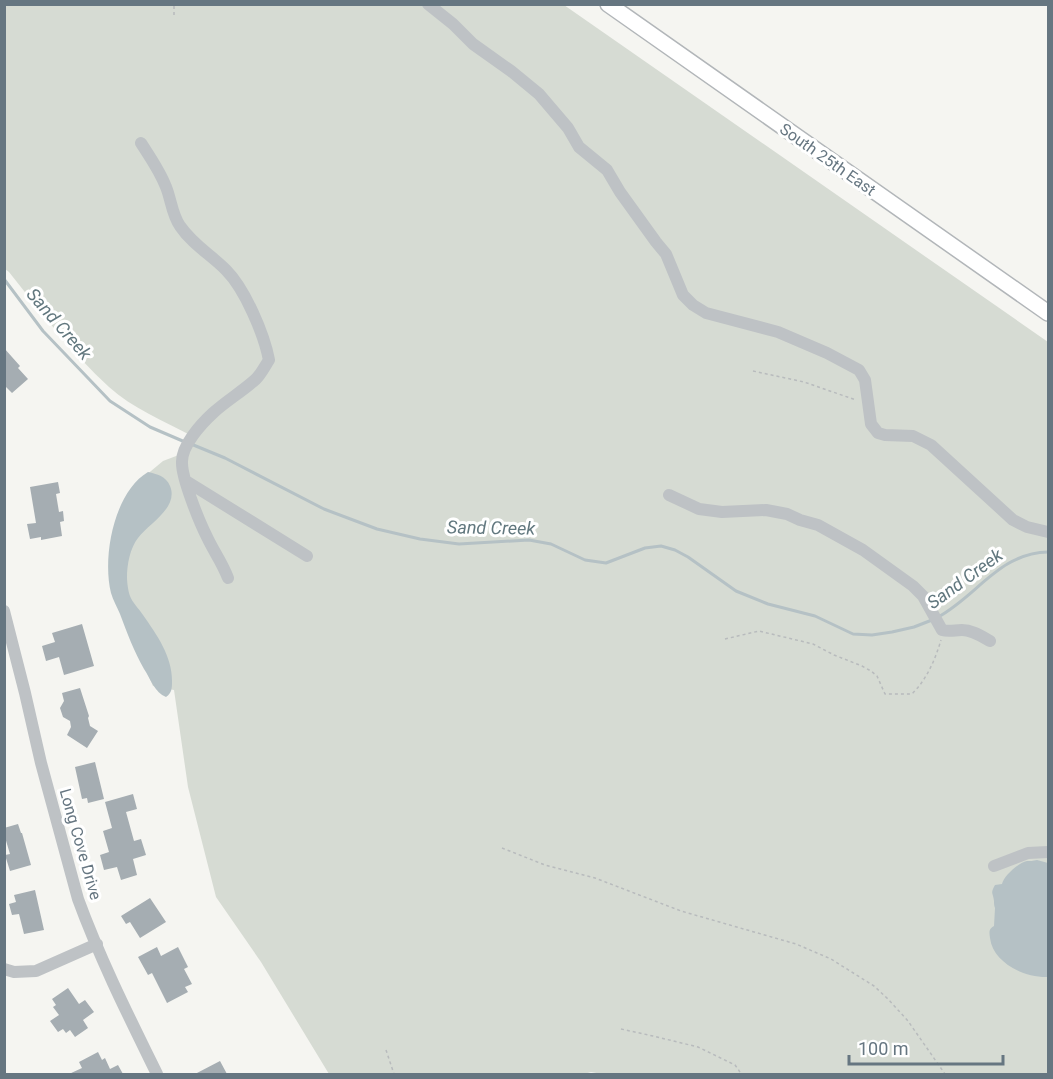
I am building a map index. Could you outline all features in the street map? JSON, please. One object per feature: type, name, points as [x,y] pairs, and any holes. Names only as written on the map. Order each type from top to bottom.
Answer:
[{"type":"main road","name":"South 25th East","points":[[608,4],[1048,313]]},
{"type":"street","points":[[428,4],[453,24],[472,44],[539,94],[568,128],[579,147],[607,170],[620,192],[666,254],[683,296],[693,305],[706,313],[778,332],[827,353],[858,370],[865,380],[871,424],[878,433],[913,436],[925,442],[1013,520],[1027,527],[1048,532]]},
{"type":"street","points":[[141,143],[157,168],[178,224],[191,240],[226,269],[237,283],[247,300],[268,351],[269,360],[256,379],[215,410],[192,436],[182,463],[186,481],[207,538],[223,563],[228,578]]},
{"type":"street","points":[[186,481],[307,556]]},
{"type":"street","points":[[669,495],[699,509],[722,512],[766,510],[787,514],[818,525],[863,550],[913,586],[923,596],[942,630],[972,631],[990,641]]},
{"type":"street","name":"Long Cove Drive","points":[[4,611],[26,693],[41,763],[78,899],[157,1074]]},
{"type":"street","points":[[994,866],[1028,853],[1048,852]]},
{"type":"street","points":[[4,969],[14,972],[36,971],[97,944]]},
{"type":"path","points":[[174,4],[174,15]]},
{"type":"path","points":[[753,371],[804,382],[868,406]]},
{"type":"path","points":[[725,639],[759,631],[813,644],[871,671],[877,676],[885,694],[912,694],[920,687],[934,663],[942,630]]},
{"type":"path","points":[[502,848],[545,865],[595,878],[681,911],[796,944],[831,959],[874,986],[888,999],[908,1021],[945,1074]]},
{"type":"path","points":[[621,1029],[698,1047],[735,1065],[741,1074]]},
{"type":"path","points":[[386,1050],[394,1074]]},
{"type":"shaded area","points":[[4,5],[564,5],[1048,342],[1048,1074],[602,1074],[591,1072],[584,1074],[329,1074],[261,962],[216,897],[188,787],[174,690],[153,686],[117,604],[139,481],[163,461],[184,453],[192,436],[138,408],[109,387],[69,346],[5,269]]},
{"type":"shaded area","points":[[148,472],[166,480],[172,494],[162,515],[135,542],[128,562],[127,581],[131,598],[167,654],[172,686],[171,692],[166,697],[156,689],[137,655],[112,596],[109,578],[108,562],[113,526],[127,494],[136,481]]},
{"type":"shaded area","points":[[1037,860],[1048,863],[1048,977],[1030,975],[1011,967],[997,955],[992,947],[990,936],[990,929],[994,926],[995,908],[992,892],[995,885],[1002,884],[1008,874],[1020,864]]},
{"type":"building","points":[[4,348],[28,379],[12,393],[4,385]]},
{"type":"building","points":[[58,482],[60,493],[56,494],[59,512],[63,511],[64,521],[60,522],[62,536],[41,540],[41,537],[30,539],[27,524],[36,523],[30,487]]},
{"type":"building","points":[[82,624],[94,666],[64,675],[59,657],[46,661],[42,646],[55,642],[52,633]]},
{"type":"building","points":[[80,688],[90,726],[98,731],[87,748],[67,735],[71,727],[70,721],[63,717],[60,708],[64,701],[62,693]]},
{"type":"building","points":[[95,762],[104,799],[88,803],[87,798],[82,799],[75,767]]},
{"type":"building","points":[[133,794],[137,809],[126,812],[134,841],[141,839],[146,855],[133,859],[137,875],[121,880],[117,867],[104,870],[100,855],[109,852],[103,831],[112,828],[105,802]]},
{"type":"building","points":[[18,824],[31,865],[10,871],[5,855],[10,854],[4,828]]},
{"type":"building","points":[[35,890],[44,930],[24,934],[19,914],[12,915],[9,904],[16,902],[14,895]]},
{"type":"building","points":[[150,898],[166,922],[140,938],[130,922],[126,924],[121,916]]},
{"type":"building","points":[[157,947],[161,956],[178,947],[188,967],[184,969],[192,984],[185,987],[188,992],[167,1003],[152,973],[148,975],[138,957]]},
{"type":"building","points":[[68,988],[79,1004],[85,1000],[94,1012],[83,1020],[88,1028],[75,1037],[70,1030],[66,1033],[63,1029],[58,1032],[50,1021],[59,1015],[53,1007],[56,1005],[52,999]]},
{"type":"building","points":[[98,1052],[102,1060],[105,1058],[110,1069],[118,1065],[123,1074],[69,1074],[82,1068],[79,1062]]},
{"type":"building","points":[[220,1061],[227,1074],[195,1074]]},
{"type":"waterway","name":"Sand Creek","points":[[4,279],[43,331],[110,401],[150,427],[185,442]]},
{"type":"waterway","name":"Sand Creek","points":[[191,444],[225,458],[324,509],[377,529],[420,539],[459,544],[529,540],[551,544],[585,560],[606,563],[645,548],[661,546],[688,557],[736,591],[768,604],[815,616],[853,634],[872,635],[892,632],[932,620]]},
{"type":"waterway","name":"Sand Creek","points":[[938,617],[1002,567],[1031,554],[1048,552]]}]
